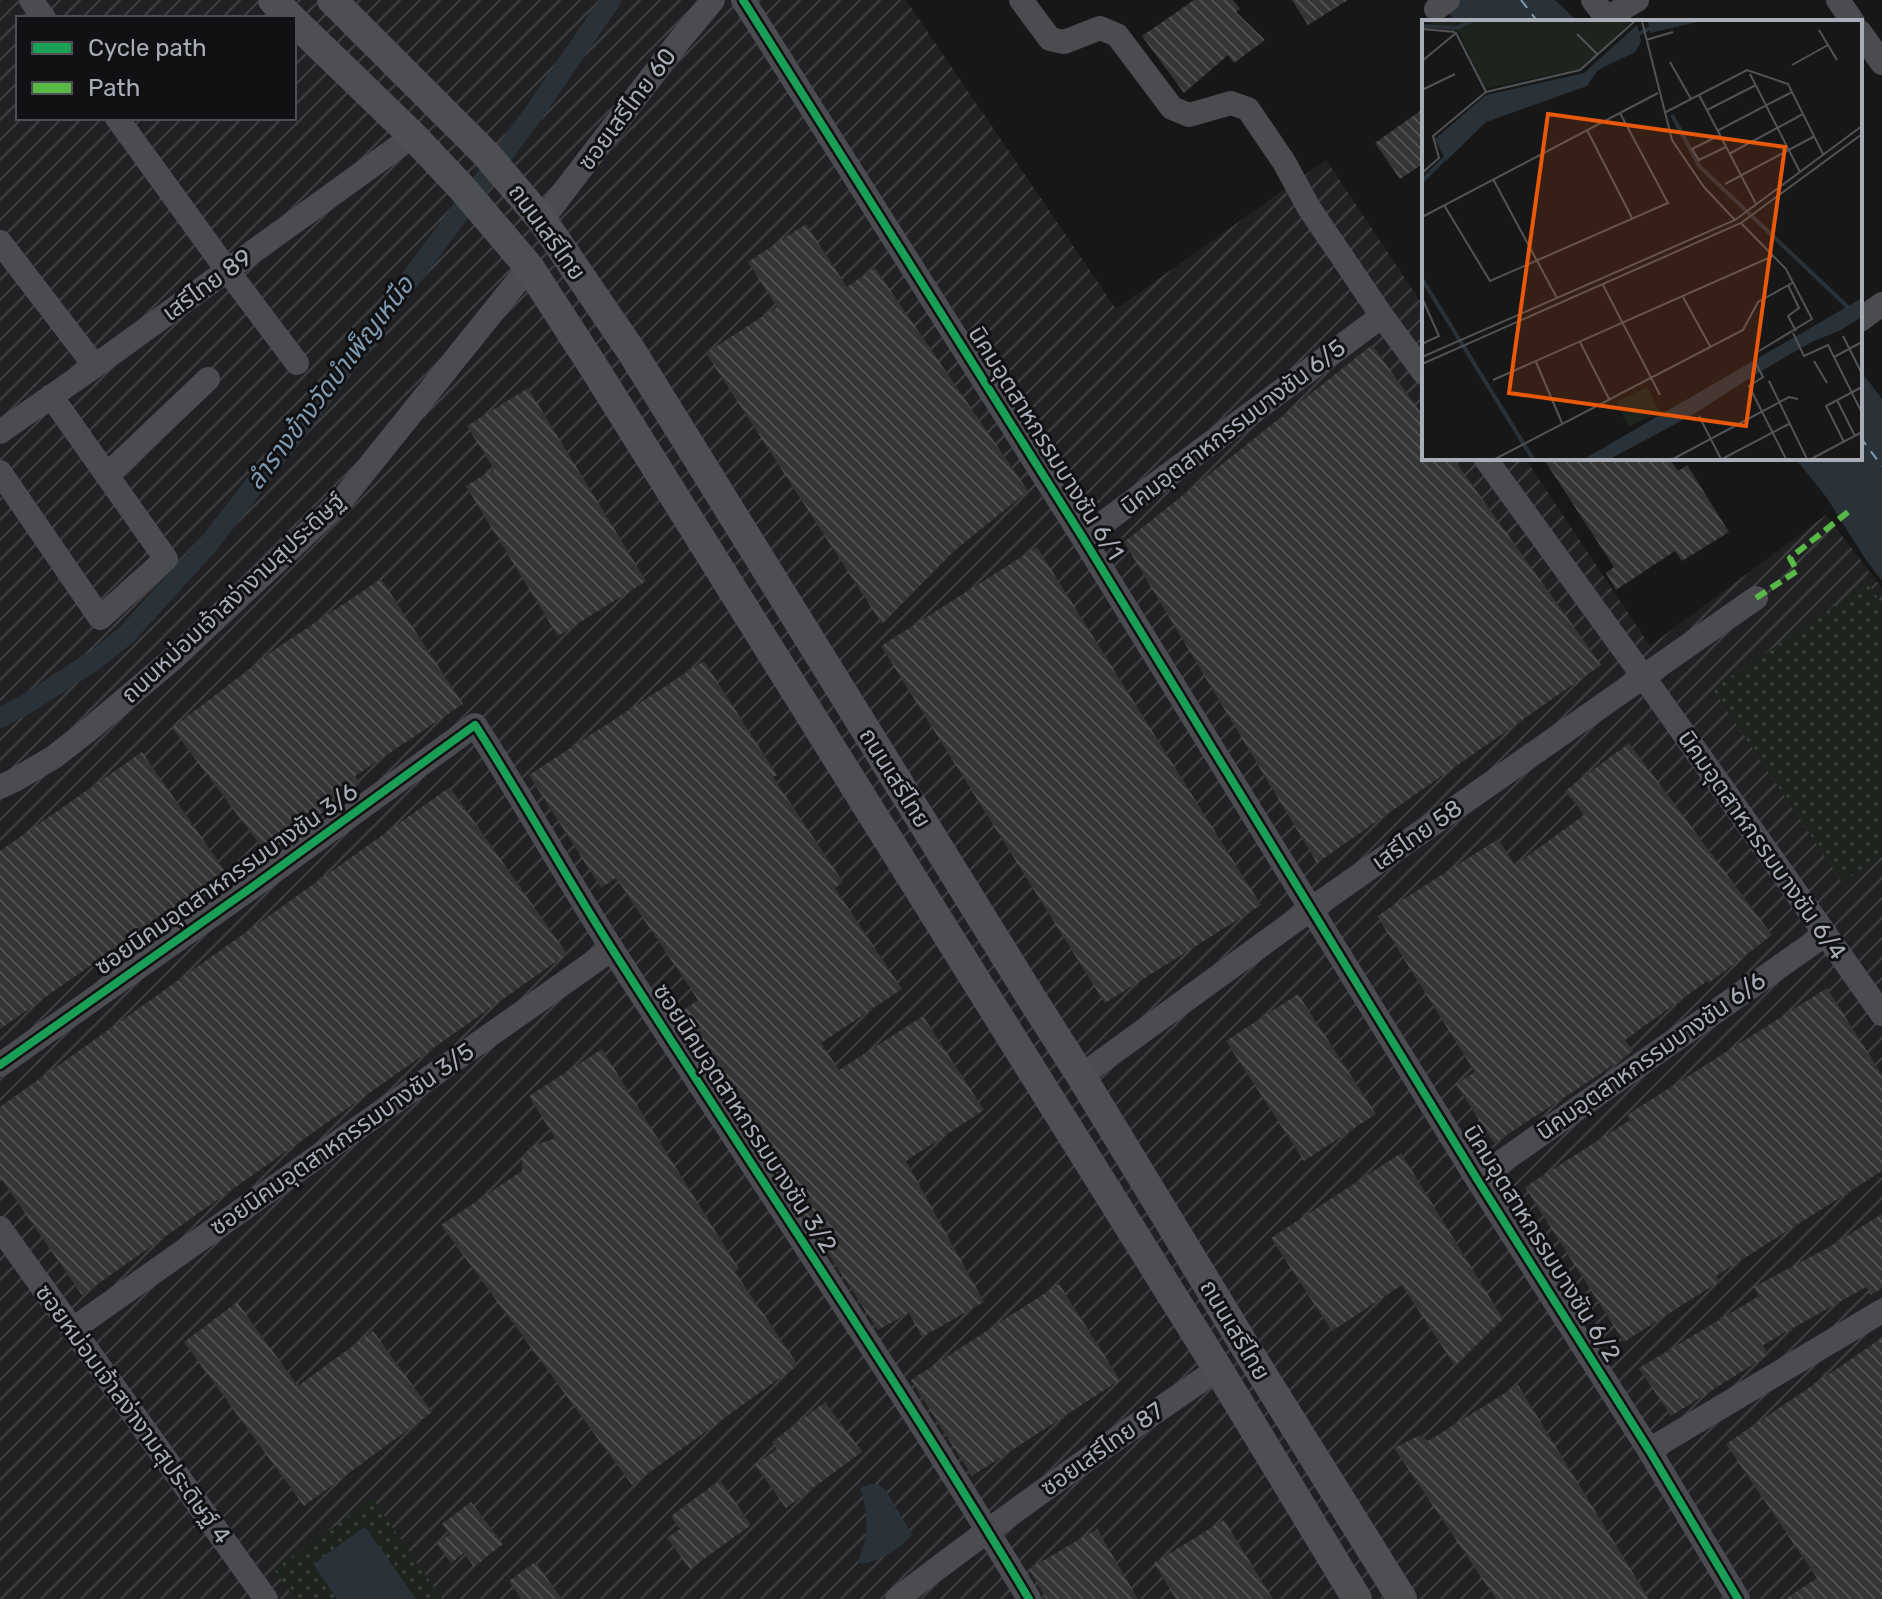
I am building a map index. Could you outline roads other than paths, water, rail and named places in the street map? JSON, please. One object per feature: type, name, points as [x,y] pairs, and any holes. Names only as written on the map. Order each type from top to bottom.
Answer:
[{"type":"main road","name":"ถนนเสรีไทย","points":[[273,0],[290,16]]},
{"type":"main road","name":"ถนนเสรีไทย","points":[[332,0],[495,164],[542,220],[632,352],[1402,1599]]},
{"type":"main road","name":"ถนนเสรีไทย","points":[[296,22],[413,136],[529,267],[1218,1369],[1357,1599]]},
{"type":"main road","points":[[1218,1369],[1246,1348]]},
{"type":"street","name":"ซอยเสรีไทย 60","points":[[542,220],[713,0]]},
{"type":"street","name":"นิคมอุตสาหกรรมบางชัน 6/1","points":[[743,0],[1083,538],[1311,909]]},
{"type":"street","points":[[1021,0],[1050,39],[1064,42],[1100,28],[1117,35],[1172,108],[1189,115],[1231,103],[1248,109],[1284,162],[1309,208],[1422,370]]},
{"type":"street","points":[[1593,0],[1602,12],[1610,16],[1637,0]]},
{"type":"street","points":[[1838,0],[1852,20]]},
{"type":"street","points":[[1862,35],[1882,63]]},
{"type":"street","points":[[118,120],[297,363]]},
{"type":"street","name":"เสรีไทย 89","points":[[0,432],[413,136]]},
{"type":"street","points":[[0,242],[95,366]]},
{"type":"street","name":"ถนนหม่อมเจ้าสง่างามสุประดิษฐ์","points":[[0,787],[54,757],[175,657],[341,501],[529,267]]},
{"type":"street","points":[[1862,319],[1882,304]]},
{"type":"street","name":"นิคมอุตสาหกรรมบางชัน 6/5","points":[[1083,538],[1382,316]]},
{"type":"street","points":[[107,475],[208,379]]},
{"type":"street","points":[[0,472],[100,618],[166,559],[51,396]]},
{"type":"street","name":"นิคมอุตสาหกรรมบางชัน 6/4","points":[[1486,460],[1882,1014]]},
{"type":"street","name":"เสรีไทย 58","points":[[1081,1076],[1311,909],[1756,598]]},
{"type":"street","name":"ซอยนิคมอุตสาหกรรมบางชัน 3/2","points":[[475,725],[612,949],[987,1529],[1029,1599]]},
{"type":"street","name":"ซอยนิคมอุตสาหกรรมบางชัน 3/6","points":[[0,1065],[475,725]]},
{"type":"street","name":"นิคมอุตสาหกรรมบางชัน 6/2","points":[[1311,909],[1649,1450],[1738,1599]]},
{"type":"street","name":"นิคมอุตสาหกรรมบางชัน 6/6","points":[[1477,1179],[1826,934]]},
{"type":"street","name":"ซอยนิคมอุตสาหกรรมบางชัน 3/5","points":[[73,1329],[612,949]]},
{"type":"street","name":"ซอยหม่อมเจ้าสง่างามสุประดิษฐ์ 4","points":[[0,1228],[266,1599]]},
{"type":"street","points":[[1649,1450],[1882,1311]]},
{"type":"street","name":"ซอยเสรีไทย 87","points":[[897,1599],[987,1529],[1218,1369]]},
{"type":"waterway","name":"ลำรางข้างวัดบำเพ็ญเหนือ","points":[[0,718],[95,660],[126,635],[207,546],[313,410],[533,114],[611,0]]}]
